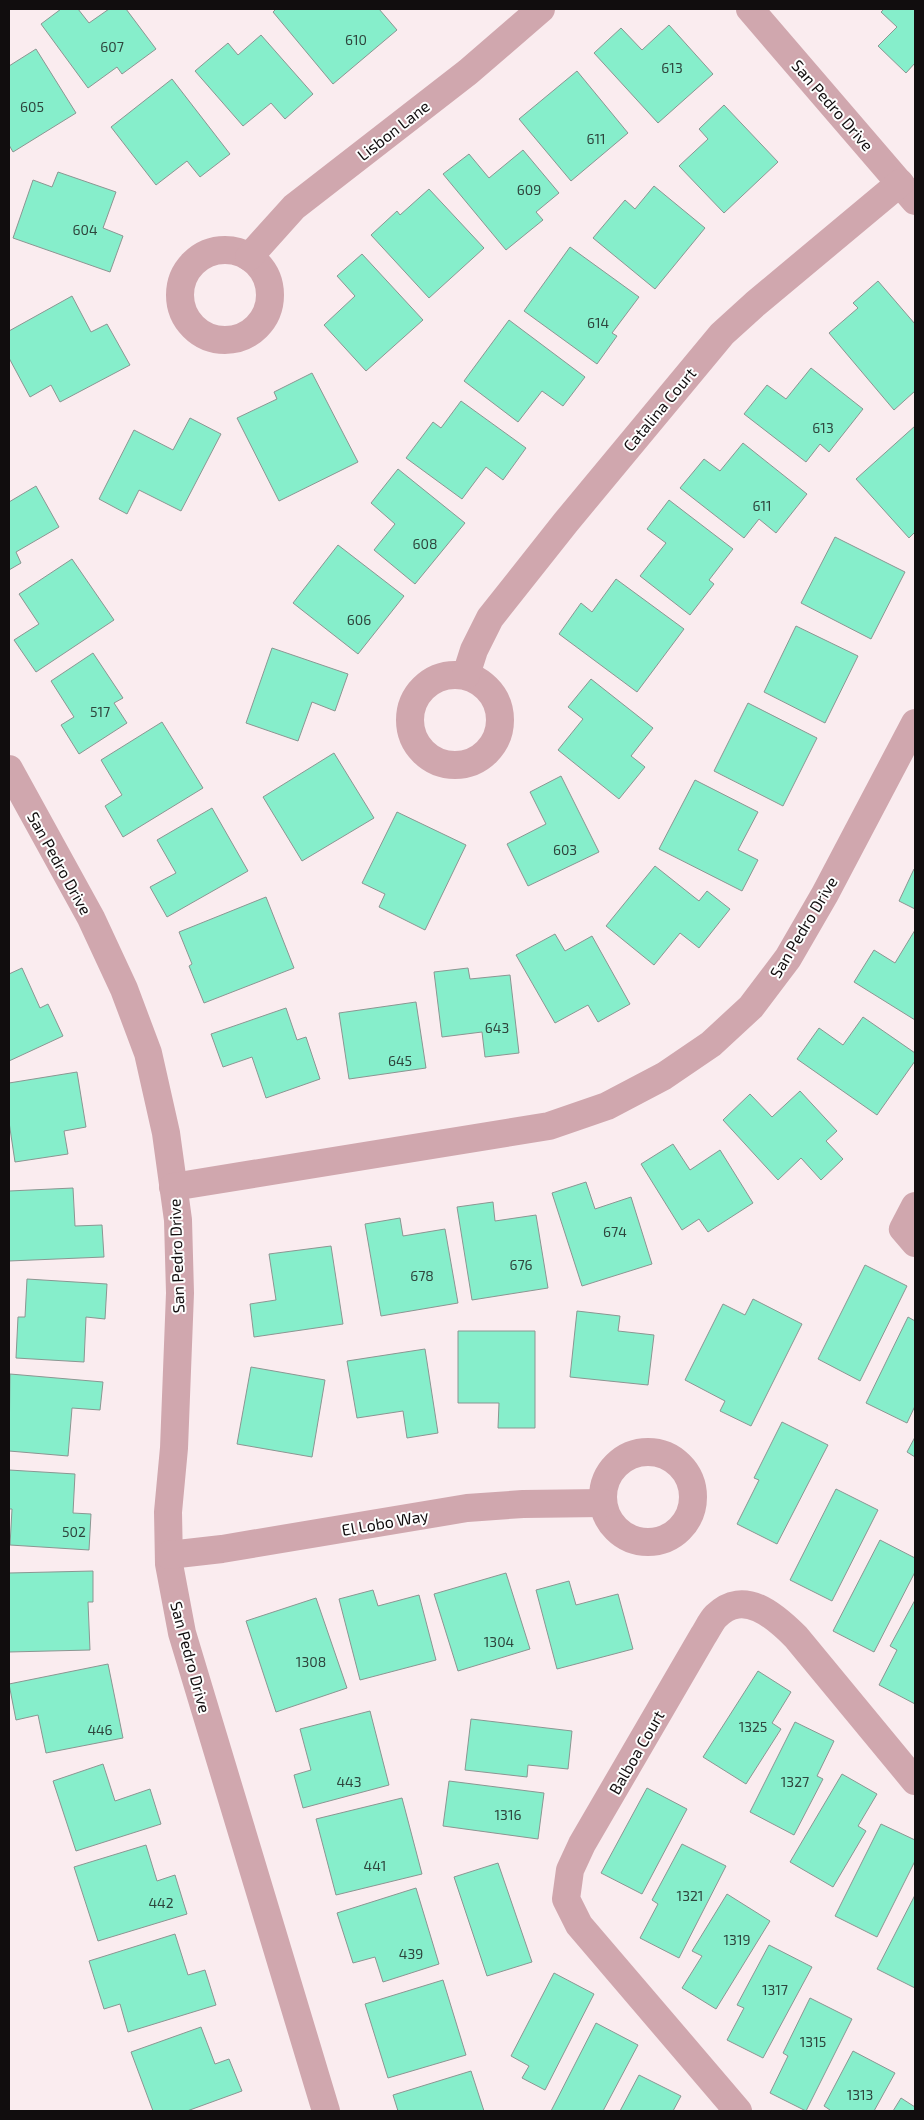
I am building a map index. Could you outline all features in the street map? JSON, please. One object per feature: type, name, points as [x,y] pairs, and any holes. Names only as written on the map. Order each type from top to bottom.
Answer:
[{"type":"street","name":"Lisbon Lane","points":[[249,257],[294,207],[468,72],[541,9]]},
{"type":"street","name":"San Pedro Drive","points":[[750,9],[908,192]]},
{"type":"street","name":"Catalina Court","points":[[466,675],[474,650],[490,618],[566,522],[722,334],[755,304],[908,192]]},
{"type":"street","name":"San Pedro Drive","points":[[173,1187],[549,1126],[608,1106],[664,1076],[712,1044],[751,1007],[788,958],[825,894],[915,723]]},
{"type":"street","name":"San Pedro Drive","points":[[9,769],[91,918],[124,989],[148,1053],[166,1133],[178,1220],[180,1292],[174,1448],[168,1512],[169,1556],[182,1632],[326,2111]]},
{"type":"street","points":[[915,1206],[904,1229],[915,1243]]},
{"type":"street","name":"El Lobo Way","points":[[169,1556],[222,1550],[467,1508],[523,1504],[603,1503]]},
{"type":"street","name":"Balboa Court","points":[[738,2111],[579,1925],[566,1899],[570,1870],[582,1844],[716,1616],[732,1606],[754,1605],[777,1618],[796,1637],[915,1781]]},
{"type":"building","points":[[61,9],[78,9],[89,23],[109,9],[126,9],[156,49],[122,74],[117,67],[88,88],[41,24]]},
{"type":"building","points":[[276,9],[379,9],[397,30],[333,84],[273,12]]},
{"type":"building","points":[[884,9],[915,9],[915,63],[906,73],[878,46],[897,27],[881,12]]},
{"type":"building","points":[[669,25],[713,74],[658,123],[594,53],[621,28],[642,50]]},
{"type":"building","points":[[261,35],[313,94],[285,119],[271,103],[243,126],[195,71],[228,43],[238,55]]},
{"type":"building","points":[[36,49],[76,113],[13,152],[9,145],[9,66]]},
{"type":"building","points":[[577,71],[628,133],[571,181],[519,119]]},
{"type":"building","points":[[172,79],[230,154],[200,177],[187,161],[156,185],[111,127]]},
{"type":"building","points":[[724,105],[778,162],[724,213],[679,166],[708,139],[699,129]]},
{"type":"building","points":[[523,150],[559,193],[536,212],[543,220],[506,250],[443,174],[469,154],[489,178]]},
{"type":"building","points":[[58,172],[116,192],[103,228],[123,236],[110,272],[13,238],[33,180],[52,187]]},
{"type":"building","points":[[654,186],[705,228],[655,289],[593,238],[625,200],[635,209]]},
{"type":"building","points":[[429,189],[484,248],[429,298],[371,235],[397,211],[400,215]]},
{"type":"building","points":[[570,247],[639,297],[612,333],[617,336],[597,364],[524,311]]},
{"type":"building","points":[[362,254],[423,320],[366,371],[324,325],[355,296],[337,276]]},
{"type":"building","points":[[878,281],[915,324],[915,391],[894,410],[829,333],[858,308],[853,303]]},
{"type":"building","points":[[72,296],[91,332],[107,324],[130,365],[60,402],[51,385],[30,397],[9,358],[9,331]]},
{"type":"building","points":[[509,320],[585,377],[563,406],[542,391],[518,422],[464,381]]},
{"type":"building","points":[[811,368],[863,409],[829,452],[820,444],[806,462],[744,414],[767,385],[786,399]]},
{"type":"building","points":[[312,373],[358,462],[279,501],[237,418],[277,399],[274,392]]},
{"type":"building","points":[[461,401],[526,448],[503,480],[486,467],[462,499],[406,458],[433,422],[441,428]]},
{"type":"building","points":[[190,418],[221,434],[181,511],[139,490],[127,514],[99,499],[134,430],[173,450]]},
{"type":"building","points":[[915,426],[915,532],[909,538],[856,479]]},
{"type":"building","points":[[743,443],[807,494],[776,533],[759,519],[744,538],[680,488],[704,459],[720,471]]},
{"type":"building","points":[[398,469],[465,523],[415,584],[374,550],[395,524],[371,503]]},
{"type":"building","points":[[36,486],[59,527],[16,552],[21,563],[9,570],[9,502]]},
{"type":"building","points":[[669,500],[733,549],[709,580],[714,584],[690,615],[640,576],[666,543],[647,529]]},
{"type":"building","points":[[835,537],[905,572],[871,639],[801,603]]},
{"type":"building","points":[[338,545],[404,596],[358,654],[293,603]]},
{"type":"building","points":[[72,559],[114,620],[36,672],[14,640],[39,624],[19,594]]},
{"type":"building","points":[[616,579],[684,629],[637,692],[559,634],[581,603],[592,612]]},
{"type":"building","points":[[796,626],[858,656],[825,723],[764,692]]},
{"type":"building","points":[[272,648],[348,674],[335,711],[312,702],[298,741],[246,723]]},
{"type":"building","points":[[93,653],[123,698],[114,703],[127,723],[79,754],[61,725],[74,717],[51,681]]},
{"type":"building","points":[[591,679],[653,728],[631,756],[645,767],[619,799],[558,750],[583,719],[568,707]]},
{"type":"building","points":[[748,703],[817,738],[783,806],[714,771]]},
{"type":"building","points":[[162,722],[203,788],[123,837],[105,806],[122,795],[101,760]]},
{"type":"building","points":[[334,753],[374,818],[302,861],[263,797]]},
{"type":"building","points":[[561,776],[599,852],[528,886],[507,844],[546,824],[530,792]]},
{"type":"building","points":[[695,780],[758,812],[738,850],[758,860],[742,891],[659,849]]},
{"type":"building","points":[[212,808],[248,871],[167,917],[150,887],[176,873],[157,840]]},
{"type":"building","points":[[397,812],[466,845],[425,930],[379,907],[385,894],[362,883]]},
{"type":"building","points":[[655,866],[699,901],[707,891],[730,909],[699,948],[680,933],[654,965],[606,926]]},
{"type":"building","points":[[915,869],[915,909],[899,901]]},
{"type":"building","points":[[266,897],[294,968],[204,1003],[189,966],[192,964],[179,932]]},
{"type":"building","points":[[915,930],[915,1020],[854,982],[874,950],[895,963]]},
{"type":"building","points":[[555,934],[565,951],[592,936],[630,1004],[598,1022],[588,1005],[555,1023],[516,955]]},
{"type":"building","points":[[22,968],[40,1008],[48,1004],[63,1036],[9,1061],[9,974]]},
{"type":"building","points":[[468,968],[470,979],[510,975],[519,1053],[485,1057],[482,1032],[442,1037],[434,972]]},
{"type":"building","points":[[416,1002],[426,1068],[349,1079],[339,1013]]},
{"type":"building","points":[[286,1008],[297,1040],[306,1037],[320,1079],[266,1098],[252,1057],[223,1067],[211,1034]]},
{"type":"building","points":[[863,1017],[915,1053],[915,1061],[877,1115],[797,1059],[819,1028],[843,1045]]},
{"type":"building","points":[[77,1072],[86,1127],[64,1131],[68,1154],[15,1162],[9,1122],[9,1083]]},
{"type":"building","points":[[800,1091],[837,1131],[826,1141],[843,1159],[821,1180],[801,1158],[778,1180],[723,1120],[750,1094],[772,1117]]},
{"type":"building","points":[[673,1144],[690,1170],[720,1150],[753,1203],[708,1232],[699,1219],[682,1230],[641,1164]]},
{"type":"building","points":[[586,1182],[595,1209],[631,1197],[652,1264],[582,1286],[552,1193]]},
{"type":"building","points":[[73,1188],[75,1226],[102,1225],[104,1257],[9,1261],[9,1191]]},
{"type":"building","points":[[493,1202],[495,1221],[536,1215],[548,1288],[472,1300],[457,1207]]},
{"type":"building","points":[[400,1218],[403,1236],[445,1229],[458,1303],[381,1316],[365,1224]]},
{"type":"building","points":[[331,1246],[343,1324],[254,1337],[250,1304],[276,1300],[269,1254]]},
{"type":"building","points":[[865,1265],[907,1286],[860,1381],[818,1359]]},
{"type":"building","points":[[27,1279],[107,1284],[105,1319],[86,1317],[84,1362],[16,1358],[18,1317],[25,1317]]},
{"type":"building","points":[[753,1299],[802,1324],[751,1426],[720,1411],[725,1401],[685,1380],[723,1304],[745,1315]]},
{"type":"building","points":[[577,1311],[620,1316],[618,1331],[654,1335],[648,1385],[570,1377]]},
{"type":"building","points":[[908,1317],[915,1321],[915,1406],[907,1423],[866,1403]]},
{"type":"building","points":[[458,1331],[535,1331],[535,1428],[498,1428],[499,1403],[458,1403]]},
{"type":"building","points":[[425,1349],[438,1433],[407,1438],[403,1411],[357,1418],[347,1361]]},
{"type":"building","points":[[251,1367],[325,1380],[312,1457],[237,1444]]},
{"type":"building","points":[[10,1374],[103,1382],[100,1410],[72,1408],[68,1456],[9,1451]]},
{"type":"building","points":[[782,1422],[828,1445],[777,1544],[737,1524],[759,1480],[754,1478]]},
{"type":"building","points":[[915,1437],[915,1457],[907,1452]]},
{"type":"building","points":[[9,1470],[75,1474],[73,1513],[91,1514],[89,1550],[10,1545],[12,1509],[9,1509]]},
{"type":"building","points":[[836,1489],[878,1510],[832,1601],[790,1580]]},
{"type":"building","points":[[880,1540],[915,1558],[915,1572],[874,1652],[833,1631]]},
{"type":"building","points":[[93,1571],[93,1602],[88,1602],[90,1650],[9,1652],[9,1573]]},
{"type":"building","points":[[506,1573],[530,1649],[458,1671],[434,1594]]},
{"type":"building","points":[[569,1581],[576,1605],[618,1594],[633,1649],[557,1669],[536,1590]]},
{"type":"building","points":[[373,1590],[378,1606],[419,1595],[436,1660],[360,1680],[339,1599]]},
{"type":"building","points":[[316,1598],[347,1688],[276,1712],[246,1621]]},
{"type":"building","points":[[915,1600],[915,1704],[879,1685],[897,1650],[890,1646]]},
{"type":"building","points":[[108,1664],[123,1738],[46,1753],[38,1715],[16,1720],[9,1684]]},
{"type":"building","points":[[758,1671],[791,1692],[772,1723],[781,1729],[746,1784],[703,1757]]},
{"type":"building","points":[[370,1711],[389,1785],[303,1808],[294,1775],[311,1770],[300,1729]]},
{"type":"building","points":[[471,1719],[572,1731],[568,1769],[528,1765],[527,1777],[465,1770]]},
{"type":"building","points":[[795,1722],[834,1741],[817,1776],[823,1779],[794,1835],[750,1812]]},
{"type":"building","points":[[103,1764],[115,1801],[150,1789],[161,1824],[76,1851],[53,1781]]},
{"type":"building","points":[[842,1774],[877,1794],[858,1826],[866,1831],[833,1887],[790,1862]]},
{"type":"building","points":[[449,1781],[544,1793],[538,1839],[443,1826]]},
{"type":"building","points":[[647,1788],[687,1809],[642,1894],[601,1873]]},
{"type":"building","points":[[402,1798],[422,1874],[336,1895],[316,1819]]},
{"type":"building","points":[[881,1824],[915,1840],[915,1861],[877,1937],[835,1916]]},
{"type":"building","points":[[682,1844],[726,1866],[679,1958],[640,1938],[658,1904],[652,1900]]},
{"type":"building","points":[[146,1845],[157,1881],[175,1875],[187,1914],[98,1941],[74,1867]]},
{"type":"building","points":[[498,1863],[532,1962],[487,1976],[454,1877]]},
{"type":"building","points":[[416,1888],[439,1964],[383,1982],[375,1957],[353,1963],[337,1913]]},
{"type":"building","points":[[727,1894],[770,1921],[716,2009],[682,1988],[702,1956],[692,1951]]},
{"type":"building","points":[[915,1895],[915,1988],[877,1969]]},
{"type":"building","points":[[175,1934],[188,1975],[205,1970],[216,2005],[128,2032],[120,2004],[104,2009],[89,1961]]},
{"type":"building","points":[[769,1945],[812,1967],[763,2058],[727,2040],[744,2008],[737,2005]]},
{"type":"building","points":[[554,1973],[594,1994],[545,2090],[522,2078],[529,2066],[511,2056]]},
{"type":"building","points":[[443,1980],[466,2055],[388,2078],[365,2004]]},
{"type":"building","points":[[810,1998],[852,2019],[806,2111],[770,2093],[788,2056],[783,2053]]},
{"type":"building","points":[[596,2023],[638,2045],[603,2111],[551,2111]]},
{"type":"building","points":[[201,2027],[215,2064],[229,2059],[242,2091],[187,2111],[153,2111],[131,2052]]},
{"type":"building","points":[[853,2051],[895,2073],[874,2111],[829,2111],[824,2106]]},
{"type":"building","points":[[471,2071],[484,2111],[398,2111],[393,2095]]},
{"type":"building","points":[[639,2075],[681,2096],[673,2111],[620,2111]]},
{"type":"building","points":[[901,2098],[915,2107],[915,2111],[893,2111]]}]
